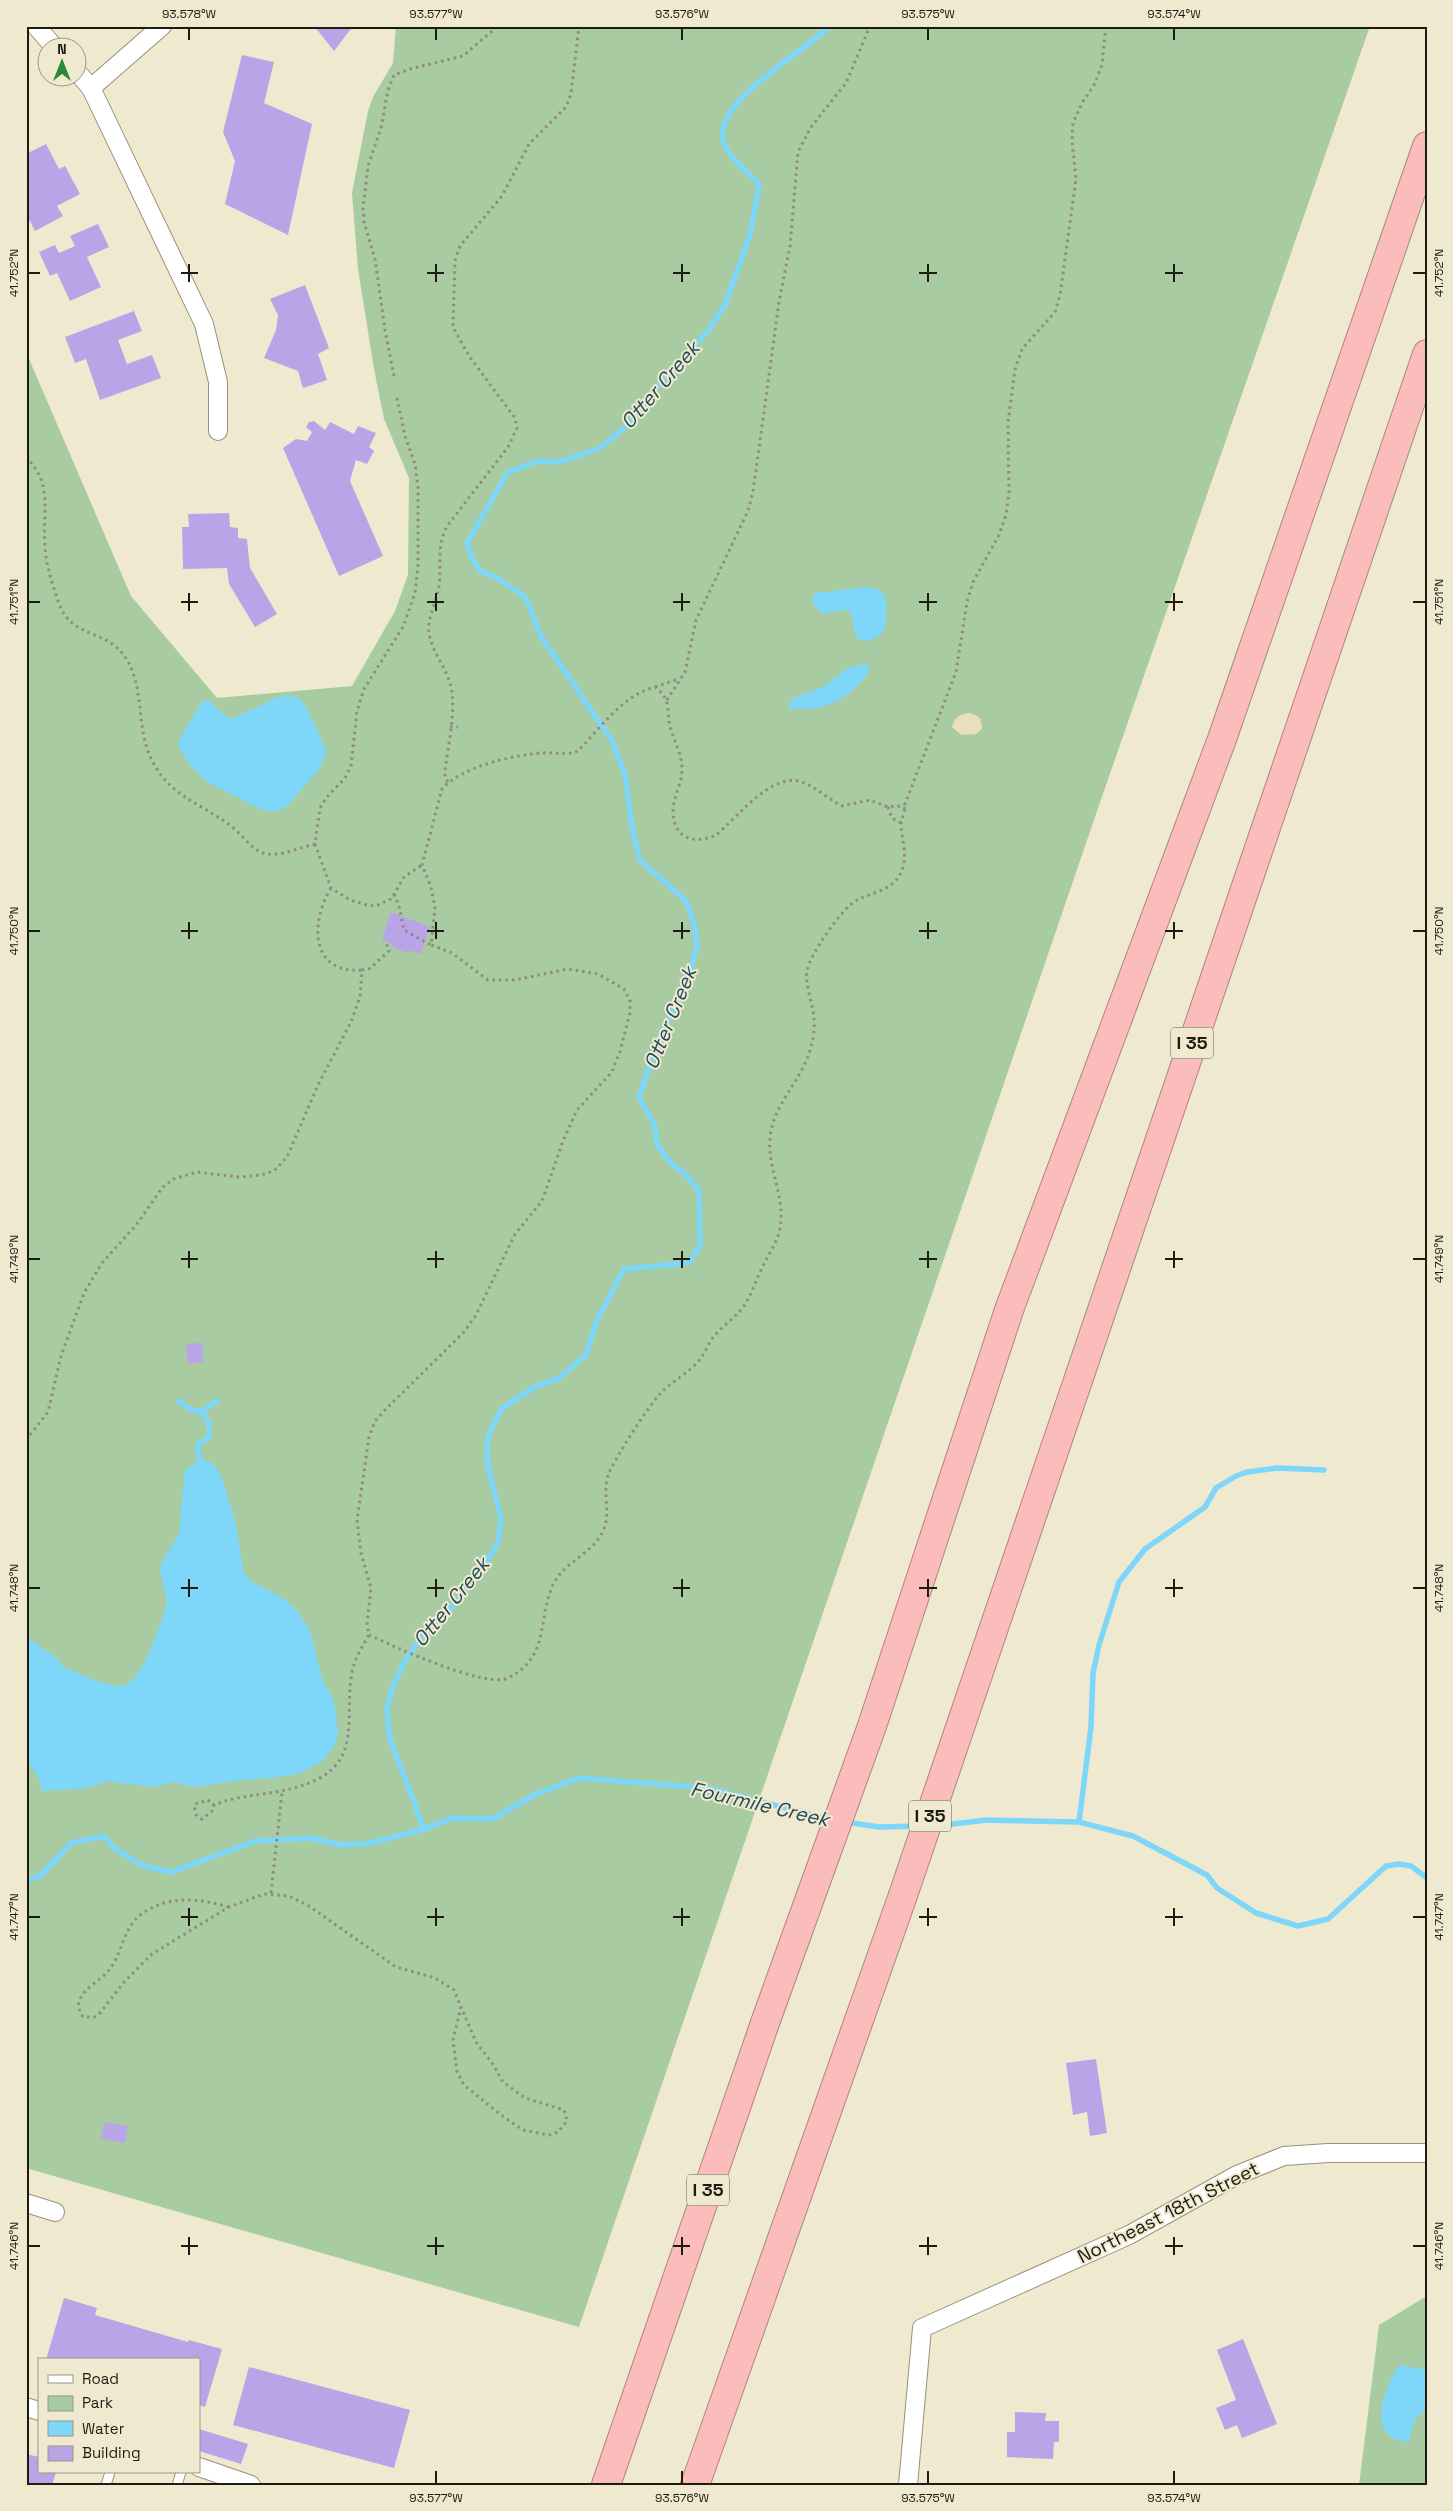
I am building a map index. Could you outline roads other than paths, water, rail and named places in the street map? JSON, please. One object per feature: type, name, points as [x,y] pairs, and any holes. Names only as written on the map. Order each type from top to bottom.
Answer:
[{"type":"highway","name":"I 35","points":[[606,2485],[811,1895],[872,1726],[1010,1310],[1222,739],[1427,146]]},
{"type":"highway","name":"I 35","points":[[695,2485],[901,1901],[1427,354]]},
{"type":"street","points":[[36,26],[46,38]]},
{"type":"street","points":[[91,88],[162,26]]},
{"type":"street","points":[[88,85],[204,324],[218,382],[218,430]]},
{"type":"street","name":"Northeast 18th Street","points":[[908,2485],[922,2328],[1129,2235],[1237,2175],[1284,2156],[1338,2153],[1427,2153]]},
{"type":"street","points":[[26,2204],[55,2212]]},
{"type":"street","points":[[26,2407],[38,2412]]},
{"type":"street","points":[[200,2467],[251,2485]]},
{"type":"water","points":[[865,587],[880,591],[884,595],[887,607],[885,630],[879,636],[866,641],[861,641],[855,634],[850,611],[843,610],[823,614],[811,598],[817,593]]},
{"type":"water","points":[[868,664],[869,672],[862,681],[835,702],[814,709],[790,708],[788,704],[794,698],[824,686],[850,667]]},
{"type":"water","points":[[288,695],[299,698],[307,708],[327,752],[320,768],[283,809],[273,812],[262,810],[207,782],[189,764],[178,745],[179,740],[202,702],[208,700],[228,718],[234,718],[278,697]]},
{"type":"water","points":[[200,1460],[209,1461],[215,1466],[222,1477],[237,1528],[243,1570],[250,1581],[283,1598],[298,1612],[310,1630],[322,1679],[334,1700],[338,1734],[335,1745],[323,1761],[300,1773],[281,1777],[194,1787],[174,1782],[153,1787],[108,1781],[82,1789],[40,1791],[42,1785],[26,1757],[26,1636],[58,1659],[61,1665],[67,1669],[93,1679],[119,1686],[127,1684],[135,1677],[148,1656],[167,1602],[160,1569],[162,1562],[179,1534],[185,1470]]},
{"type":"water","points":[[1399,2365],[1427,2370],[1427,2408],[1414,2421],[1409,2442],[1395,2439],[1386,2432],[1382,2423],[1384,2399]]},
{"type":"waterway","name":"Otter Creek","points":[[424,1829],[389,1736],[387,1708],[393,1686],[405,1661],[429,1626],[446,1614],[471,1585],[498,1543],[501,1518],[487,1463],[488,1436],[502,1408],[537,1386],[559,1378],[586,1355],[597,1320],[624,1269],[689,1263],[700,1246],[699,1191],[688,1177],[671,1163],[657,1145],[655,1126],[639,1097],[661,1033],[688,980],[697,946],[694,924],[686,901],[640,860],[632,828],[625,774],[612,741],[541,636],[525,597],[496,577],[480,571],[473,560],[467,543],[508,472],[538,461],[560,462],[600,448],[629,424],[657,387],[708,331],[725,305],[750,235],[759,185],[727,149],[724,143],[723,128],[731,112],[744,95],[830,26]]},
{"type":"waterway","points":[[178,1401],[192,1410],[201,1412],[209,1423],[209,1438],[200,1442],[197,1447],[200,1460]]},
{"type":"waterway","points":[[201,1412],[217,1401]]},
{"type":"waterway","points":[[1079,1822],[1091,1727],[1093,1673],[1099,1645],[1119,1582],[1145,1549],[1205,1507],[1216,1488],[1236,1476],[1247,1472],[1277,1468],[1324,1470]]},
{"type":"waterway","name":"Fourmile Creek","points":[[26,1881],[41,1875],[71,1843],[104,1836],[114,1848],[143,1866],[172,1872],[255,1841],[311,1838],[341,1845],[366,1844],[424,1829],[453,1818],[492,1819],[534,1795],[579,1778],[709,1788],[831,1820]]},
{"type":"waterway","name":"Fourmile Creek","points":[[935,1826],[987,1820],[1079,1822],[1133,1836],[1207,1875],[1217,1888],[1256,1913],[1298,1926],[1328,1919],[1386,1866],[1399,1864],[1411,1866],[1427,1878]]},
{"type":"waterway","name":"Fourmile Creek","points":[[845,1822],[879,1827],[918,1826]]}]
